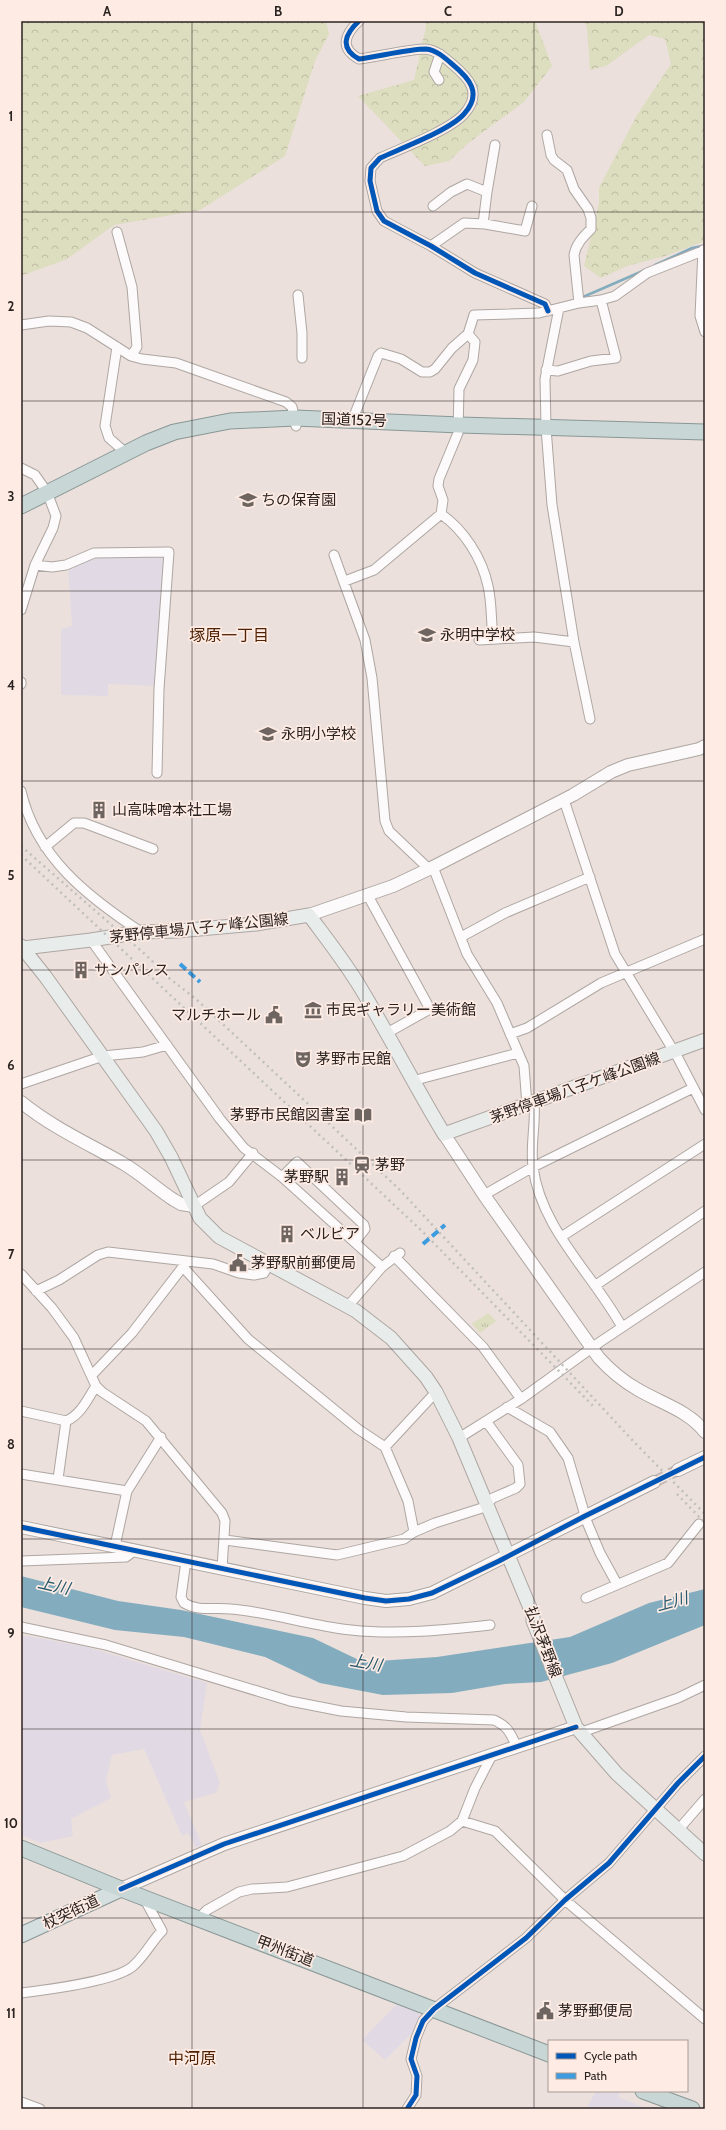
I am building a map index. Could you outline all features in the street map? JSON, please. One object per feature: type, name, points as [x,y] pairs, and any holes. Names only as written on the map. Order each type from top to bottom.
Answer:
[{"type":"highway","name":"国道152号","points":[[21,506],[126,453],[174,432],[213,423],[352,421],[705,432]]},
{"type":"highway","name":"甲州街道","points":[[21,1848],[121,1889],[548,2054]]},
{"type":"highway","points":[[646,2092],[692,2109]]},
{"type":"main road","name":"茅野停車場八子ヶ峰公園線","points":[[22,948],[91,940],[141,932],[177,931],[256,924],[309,915],[350,972],[387,1032],[412,1081],[444,1134]]},
{"type":"main road","name":"茅野停車場八子ヶ峰公園線","points":[[22,948],[103,1056],[156,1131],[171,1157],[194,1206],[205,1225],[219,1237],[269,1264]]},
{"type":"main road","name":"茅野停車場八子ケ峰公園線","points":[[444,1134],[531,1104],[705,1040]]},
{"type":"main road","points":[[269,1264],[348,1306]]},
{"type":"main road","name":"払沢茅野線","points":[[348,1306],[373,1323],[400,1348],[436,1392],[459,1438],[533,1615],[533,1620],[568,1706],[579,1729],[617,1774],[705,1854]]},
{"type":"main road","name":"杖突街道","points":[[21,1935],[28,1927],[121,1889]]},
{"type":"street","points":[[359,21],[346,36],[346,44],[350,54],[359,59],[426,49],[440,54],[466,75],[472,85],[473,100],[469,108],[453,124],[380,158],[371,168],[370,180],[377,211],[384,221],[431,246],[475,273],[545,304],[548,311]]},
{"type":"street","points":[[439,80],[434,72],[440,54]]},
{"type":"street","points":[[547,135],[551,155],[554,160],[567,170],[574,189],[588,209],[591,218],[591,229],[575,249],[579,303]]},
{"type":"street","points":[[483,224],[495,145]]},
{"type":"street","points":[[433,206],[451,192],[467,184],[487,192]]},
{"type":"street","points":[[431,246],[464,223],[483,224],[525,231],[532,206]]},
{"type":"street","points":[[117,232],[132,287],[137,347],[131,356]]},
{"type":"street","points":[[352,421],[378,356],[381,353],[401,359],[422,372],[430,372],[435,369],[452,348],[468,334],[474,315],[539,313],[579,303],[601,300],[615,296],[647,273],[704,250],[700,316],[705,332]]},
{"type":"street","points":[[298,295],[302,333],[302,358]]},
{"type":"street","points":[[546,370],[558,371],[591,360],[616,358],[601,300]]},
{"type":"street","points":[[559,308],[546,370],[546,428],[552,505],[574,642],[590,719]]},
{"type":"street","points":[[21,325],[61,320],[71,322],[87,328],[131,356],[142,359],[176,363],[286,402],[292,407],[296,422]]},
{"type":"street","points":[[345,581],[374,570],[441,514],[443,500],[438,486],[439,478],[458,433],[460,425],[459,389],[473,360],[475,342],[468,334]]},
{"type":"street","points":[[117,347],[105,426],[109,438],[126,453]]},
{"type":"street","points":[[21,468],[35,475],[47,492],[56,516],[53,528],[35,565],[21,610]]},
{"type":"street","points":[[441,514],[467,540],[485,575],[488,587],[493,639]]},
{"type":"street","points":[[35,565],[52,567],[66,565],[94,553],[169,552],[159,689],[157,773]]},
{"type":"street","points":[[334,555],[345,581],[365,640],[372,678],[385,821],[389,831],[431,868],[467,954],[496,1003],[526,1074],[531,1104],[533,1167],[542,1205],[561,1237],[596,1285],[622,1327]]},
{"type":"street","points":[[479,640],[534,637],[574,642]]},
{"type":"street","points":[[309,915],[393,886],[564,800],[611,772],[628,765],[699,749],[705,746]]},
{"type":"street","points":[[21,791],[35,832],[45,847],[73,881],[103,906],[141,932]]},
{"type":"street","points":[[564,800],[615,954],[674,1052],[705,1110]]},
{"type":"street","points":[[45,847],[74,823],[84,823],[153,849]]},
{"type":"street","points":[[461,937],[505,913],[590,877]]},
{"type":"street","points":[[367,894],[430,1009],[387,1032]]},
{"type":"street","points":[[510,1034],[527,1028],[601,983],[705,939]]},
{"type":"street","points":[[91,940],[220,1119],[244,1148],[253,1153],[282,1177],[382,1267]]},
{"type":"street","points":[[21,1084],[103,1056],[142,1052],[167,1045]]},
{"type":"street","points":[[412,1081],[518,1053]]},
{"type":"street","points":[[484,1195],[533,1167],[693,1088]]},
{"type":"street","points":[[21,1102],[39,1117],[125,1165],[181,1204],[194,1206],[229,1182],[253,1153]]},
{"type":"street","points":[[444,1134],[484,1195],[592,1349],[604,1363],[620,1378],[638,1390],[685,1414],[700,1425],[705,1432]]},
{"type":"street","points":[[561,1237],[705,1144]]},
{"type":"street","points":[[282,1177],[296,1162],[364,1225],[365,1229],[355,1242]]},
{"type":"street","points":[[596,1285],[705,1211]]},
{"type":"street","points":[[36,1291],[59,1280],[103,1252],[185,1264],[213,1264],[239,1273],[254,1276],[264,1273],[269,1264]]},
{"type":"street","points":[[348,1306],[382,1267],[397,1255],[483,1347],[521,1399]]},
{"type":"street","points":[[92,1375],[132,1333],[185,1264]]},
{"type":"street","points":[[185,1264],[248,1339],[358,1430],[385,1447],[408,1501],[414,1532]]},
{"type":"street","points":[[459,1438],[521,1399],[622,1327],[705,1272]]},
{"type":"street","points":[[21,1274],[52,1308],[74,1338],[96,1386],[102,1392],[146,1421],[222,1513],[226,1521],[222,1569]]},
{"type":"street","points":[[21,1411],[66,1421],[73,1419],[96,1386]]},
{"type":"street","points":[[385,1447],[436,1392]]},
{"type":"street","points":[[507,1407],[550,1432],[560,1445],[568,1458],[585,1516],[600,1553],[617,1584]]},
{"type":"street","points":[[58,1479],[66,1421]]},
{"type":"street","points":[[225,1540],[337,1555],[404,1539],[414,1532],[482,1508],[494,1498],[516,1488],[520,1484],[518,1465],[486,1421]]},
{"type":"street","points":[[115,1546],[127,1491],[161,1438]]},
{"type":"street","points":[[678,1470],[705,1457]]},
{"type":"street","points":[[21,1474],[127,1491]]},
{"type":"street","points":[[21,1527],[365,1598],[401,1600],[432,1593],[509,1556],[654,1482]]},
{"type":"street","points":[[586,1598],[668,1563],[699,1524]]},
{"type":"street","points":[[21,1560],[126,1557],[134,1551]]},
{"type":"street","points":[[185,1568],[181,1597],[184,1603],[192,1608],[231,1608],[351,1630],[393,1632],[453,1629],[490,1625]]},
{"type":"street","points":[[21,1628],[106,1645],[290,1700],[341,1711],[406,1717],[494,1720],[505,1725],[517,1747]]},
{"type":"street","points":[[121,1889],[224,1844],[517,1747],[672,1701],[705,1685]]},
{"type":"street","points":[[199,1918],[207,1910],[240,1892],[252,1889],[287,1887],[403,1856],[450,1831],[462,1820],[475,1788],[492,1756]]},
{"type":"street","points":[[407,2109],[416,2096],[417,2076],[411,2059],[416,2038],[423,2021],[434,2009],[526,1938],[565,1900],[609,1863],[655,1808],[705,1756]]},
{"type":"street","points":[[679,1829],[705,1799]]},
{"type":"street","points":[[462,1820],[494,1831],[565,1900],[705,2019]]},
{"type":"street","points":[[21,1993],[67,1987],[107,1977],[131,1968],[142,1958],[162,1931],[144,1897]]},
{"type":"street","points":[[21,2102],[40,2109]]},
{"type":"shaded area","points":[[164,555],[154,686],[108,684],[108,696],[61,695],[61,629],[72,626],[68,567],[97,557]]},
{"type":"shaded area","points":[[28,1636],[87,1647],[207,1683],[200,1730],[220,1783],[216,1793],[184,1802],[202,1845],[196,1848],[188,1833],[182,1836],[144,1749],[112,1755],[106,1780],[111,1798],[71,1819],[73,1836],[40,1843],[21,1835],[21,1638]]},
{"type":"shaded area","points":[[398,2003],[419,2012],[421,2017],[417,2028],[385,2060],[362,2040]]},
{"type":"shaded area","points":[[595,2092],[620,2092],[618,2097],[648,2109],[586,2109]]},
{"type":"green space","points":[[21,21],[326,21],[329,34],[315,61],[285,156],[200,210],[114,225],[67,259],[21,276]]},
{"type":"green space","points":[[425,21],[535,21],[552,66],[524,102],[467,144],[449,161],[425,166],[358,96],[414,80],[426,27]]},
{"type":"green space","points":[[584,21],[705,21],[705,241],[665,256],[627,266],[601,278],[584,266],[599,203],[599,188],[637,115],[671,64],[665,39],[649,35],[606,66],[590,70],[587,27]]},
{"type":"green space","points":[[488,1313],[496,1321],[480,1333],[472,1324]]},
{"type":"water","name":"上川","points":[[21,1576],[118,1601],[181,1610],[313,1638],[363,1662],[437,1657],[570,1637],[649,1603],[705,1589],[705,1625],[612,1663],[541,1682],[505,1684],[452,1693],[383,1695],[320,1683],[265,1657],[184,1637],[115,1630],[21,1607]]},
{"type":"waterway","points":[[655,265],[692,248],[702,246]]},
{"type":"waterway","points":[[583,297],[645,270]]},
{"type":"tunnel","points":[[654,1482],[678,1470]]},
{"type":"railway","points":[[21,846],[146,955],[169,978],[196,999],[399,1189],[635,1443],[705,1514]]},
{"type":"railway","points":[[21,855],[423,1232],[594,1407]]},
{"type":"railway","points":[[677,1494],[705,1523]]},
{"type":"marked path","points":[[180,964],[200,982]]},
{"type":"marked path","points":[[423,1244],[445,1225]]},
{"type":"cycle path","points":[[359,21],[350,31],[346,41],[349,50],[359,59],[410,50],[426,49],[437,52],[464,75],[472,86],[473,93],[473,99],[470,106],[457,120],[425,138],[380,158],[371,168],[370,181],[377,211],[384,221],[431,246],[475,273],[545,304],[548,311]]},
{"type":"cycle path","points":[[21,1527],[365,1598],[386,1601],[409,1599],[432,1593],[499,1561],[585,1516],[705,1457]]},
{"type":"cycle path","points":[[121,1889],[224,1844],[576,1727]]},
{"type":"cycle path","points":[[407,2109],[416,2095],[417,2076],[411,2059],[416,2038],[423,2021],[434,2009],[526,1938],[565,1900],[609,1863],[678,1783],[705,1756]]},
{"type":"place","name":"ちの保育園","points":[[248,500]]},
{"type":"place","name":"永明中学校","points":[[427,635]]},
{"type":"place","name":"永明小学校","points":[[268,734]]},
{"type":"place","name":"山高味噌本社工場","points":[[99,810]]},
{"type":"place","name":"サンパレス","points":[[81,970]]},
{"type":"place","name":"市民ギャラリー美術館","points":[[313,1010]]},
{"type":"place","name":"マルチホール","points":[[274,1015]]},
{"type":"place","name":"茅野市民館","points":[[303,1059]]},
{"type":"place","name":"茅野市民館図書室","points":[[363,1115]]},
{"type":"place","name":"茅野","points":[[362,1165]]},
{"type":"place","name":"茅野駅","points":[[342,1177]]},
{"type":"place","name":"ベルビア","points":[[287,1234]]},
{"type":"place","name":"茅野駅前郵便局","points":[[238,1263]]},
{"type":"place","name":"茅野郵便局","points":[[545,2011]]},
{"type":"district","name":"塚原一丁目","points":[[229,635]]},
{"type":"district","name":"中河原","points":[[192,2058]]}]
